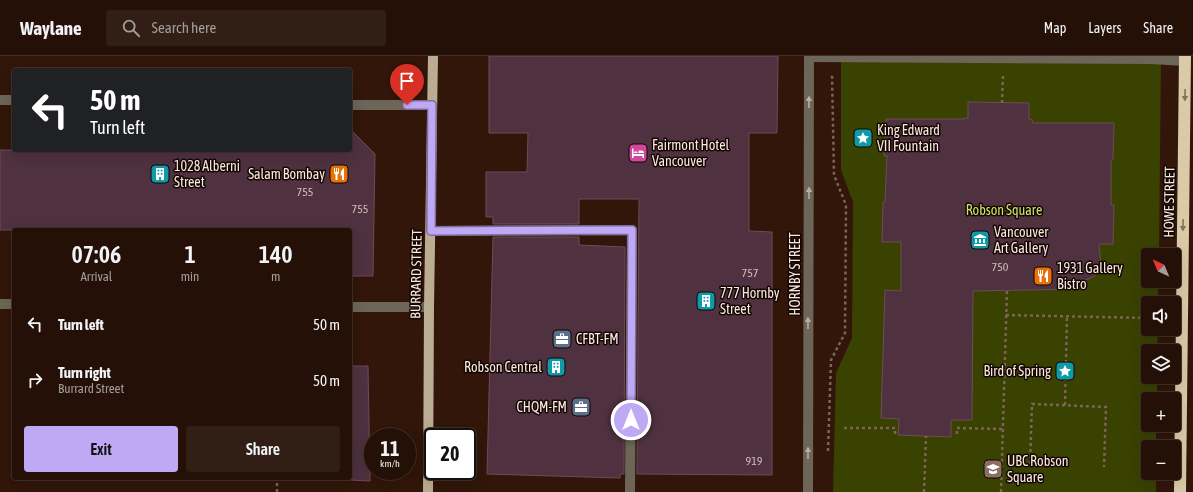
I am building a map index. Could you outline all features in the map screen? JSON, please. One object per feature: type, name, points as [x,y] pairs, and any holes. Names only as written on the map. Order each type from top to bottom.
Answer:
[{"type":"highway","name":"HOWE STREET","points":[[1180,492],[1185,58]]},
{"type":"main road","name":"BURRARD STREET","points":[[428,492],[433,56]]},
{"type":"street","points":[[809,57],[1185,58]]},
{"type":"street","name":"HORNBY STREET","points":[[808,492],[809,57]]},
{"type":"street","points":[[0,100],[12,100]]},
{"type":"street","points":[[352,105],[432,105]]},
{"type":"street","points":[[431,231],[632,230],[630,492]]},
{"type":"street","points":[[0,304],[12,304]]},
{"type":"street","points":[[352,307],[429,307]]},
{"type":"path","points":[[828,452],[830,360],[845,333],[846,205],[834,175],[832,57]]},
{"type":"path","points":[[1002,103],[1003,58]]},
{"type":"path","points":[[1001,492],[1007,290]]},
{"type":"path","points":[[1006,315],[1141,318]]},
{"type":"path","points":[[1065,405],[1067,316]]},
{"type":"path","points":[[1030,464],[1032,404],[1065,405],[1106,407],[1104,467]]},
{"type":"path","points":[[844,428],[895,428],[895,435]]},
{"type":"path","points":[[957,434],[957,428],[1003,429]]},
{"type":"path","points":[[924,492],[926,436]]},
{"type":"path","points":[[277,483],[277,492]]},
{"type":"green space","name":"Robson Square","points":[[841,56],[1161,56],[1159,248],[1141,248],[1141,288],[1158,288],[1158,296],[1141,296],[1141,336],[1158,336],[1157,344],[1141,344],[1141,384],[1157,384],[1157,392],[1141,392],[1141,432],[1156,432],[1156,440],[1141,440],[1141,480],[1156,480],[1156,492],[833,492],[836,373],[852,338],[853,202],[841,170]]},
{"type":"building","points":[[489,56],[778,56],[777,133],[749,133],[749,231],[772,232],[772,475],[637,474],[639,199],[579,199],[579,224],[493,224],[493,217],[486,217],[486,172],[527,172],[528,133],[489,133]]},
{"type":"building","points":[[968,102],[1029,103],[1029,119],[1032,120],[1033,123],[1114,123],[1113,160],[1111,160],[1111,205],[1114,205],[1113,244],[1099,244],[1101,265],[1099,270],[1093,277],[1078,283],[1078,289],[973,291],[972,420],[951,420],[951,437],[898,435],[899,419],[881,418],[885,290],[901,291],[901,242],[882,242],[883,202],[885,202],[887,156],[884,156],[886,119],[964,119],[968,118]]},
{"type":"building","points":[[352,131],[375,154],[373,276],[352,276],[352,228],[12,228],[12,230],[0,230],[0,150],[12,150],[12,152],[352,152]]},
{"type":"building","name":"Robson Central","points":[[493,237],[579,237],[579,245],[625,247],[624,474],[620,474],[620,478],[487,474]]},
{"type":"building","points":[[352,366],[368,366],[369,428],[364,428],[364,480],[370,481],[350,480],[352,480]]},
{"type":"place","name":"King Edward VII Fountain","points":[[863,138]]},
{"type":"place","name":"Fairmont Hotel Vancouver","points":[[638,153]]},
{"type":"place","name":"1028 Alberni Street","points":[[160,174]]},
{"type":"place","name":"Salam Bombay","points":[[339,174]]},
{"type":"place","name":"Vancouver Art Gallery","points":[[980,240]]},
{"type":"place","name":"1931 Gallery Bistro","points":[[1043,276]]},
{"type":"place","name":"777 Hornby Street","points":[[706,301]]},
{"type":"place","name":"CFBT-FM","points":[[562,339]]},
{"type":"place","name":"Robson Central","points":[[556,367]]},
{"type":"place","name":"Bird of Spring","points":[[1065,371]]},
{"type":"place","name":"CHQM-FM","points":[[581,407]]},
{"type":"place","name":"UBC Robson Square","points":[[993,469]]},
{"type":"route","points":[[407,105],[432,105],[431,231],[632,230],[631,420]]}]
